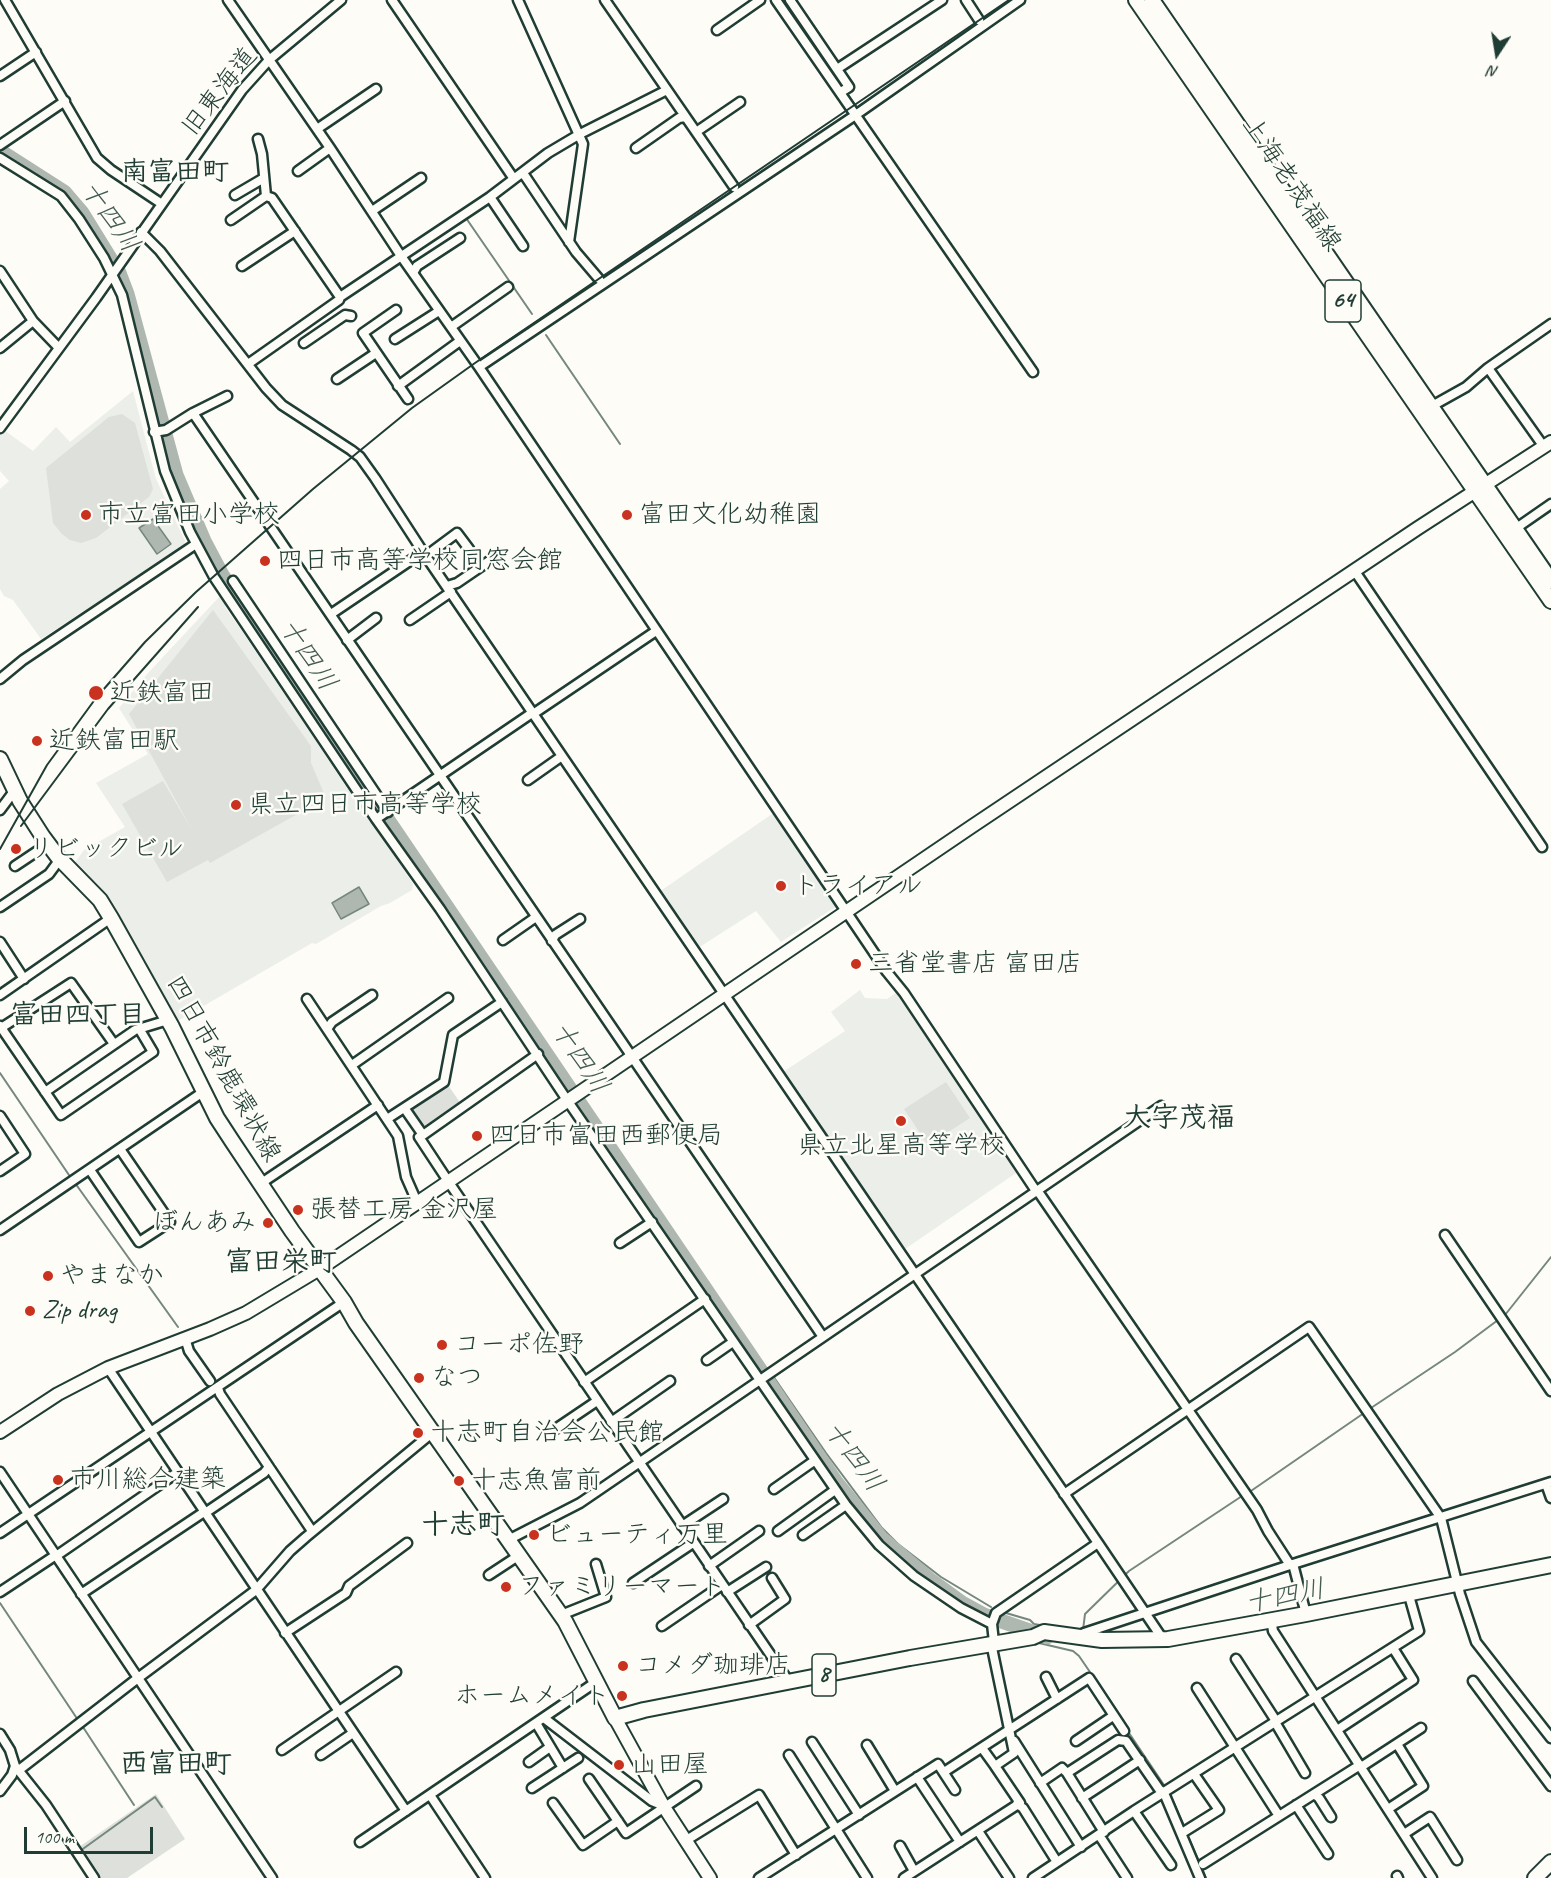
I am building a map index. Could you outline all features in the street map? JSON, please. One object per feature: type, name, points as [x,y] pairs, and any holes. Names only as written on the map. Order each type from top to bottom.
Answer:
[{"type":"main road","name":"上海老茂福線","points":[[1136,0],[1479,488],[1551,601]]},
{"type":"main road","name":"上海老茂福線","points":[[1152,0],[1432,406],[1479,488],[1515,529],[1551,580]]},
{"type":"main road","points":[[1160,0],[1177,26],[1177,36]]},
{"type":"main road","name":"四日市鈴鹿環状線","points":[[0,759],[20,801],[48,844],[95,894],[111,918],[168,1020],[217,1118],[292,1231],[321,1268],[356,1323],[561,1616],[615,1719]]},
{"type":"main road","name":"8","points":[[615,1719],[644,1710],[1038,1634],[1102,1640],[1160,1639],[1272,1624],[1306,1614],[1409,1597],[1551,1565]]},
{"type":"main road","points":[[1535,1878],[1551,1862]]},
{"type":"street","points":[[228,0],[1037,1191],[1257,1510],[1268,1531],[1292,1564],[1306,1614]]},
{"type":"street","name":"旧東海道","points":[[0,428],[242,90],[269,60],[341,0]]},
{"type":"street","points":[[392,0],[514,179]]},
{"type":"street","points":[[518,0],[580,134],[583,150],[569,242]]},
{"type":"street","points":[[605,0],[734,187]]},
{"type":"street","points":[[717,30],[760,0]]},
{"type":"street","points":[[776,0],[843,91],[1033,372]]},
{"type":"street","points":[[790,0],[849,87],[843,91]]},
{"type":"street","points":[[837,69],[942,0]]},
{"type":"street","points":[[966,0],[979,20]]},
{"type":"street","points":[[479,367],[857,114],[1020,0]]},
{"type":"street","points":[[4,2],[102,164],[162,204]]},
{"type":"street","points":[[0,76],[36,52]]},
{"type":"street","points":[[317,129],[376,89]]},
{"type":"street","points":[[248,364],[339,298],[490,197],[548,153],[580,134],[667,90]]},
{"type":"street","points":[[0,145],[64,101]]},
{"type":"street","points":[[696,132],[740,102]]},
{"type":"street","points":[[636,148],[679,118],[685,117]]},
{"type":"street","points":[[258,139],[262,154],[266,196]]},
{"type":"street","points":[[298,171],[330,148]]},
{"type":"street","points":[[0,158],[61,196],[115,270],[159,431],[170,485],[196,544],[214,577],[382,815]]},
{"type":"street","points":[[523,173],[569,242],[599,279]]},
{"type":"street","points":[[235,195],[264,178]]},
{"type":"street","points":[[372,211],[421,178]]},
{"type":"street","points":[[231,220],[266,196]]},
{"type":"street","points":[[266,196],[272,198],[352,317],[345,315],[304,343]]},
{"type":"street","points":[[490,197],[523,246]]},
{"type":"street","points":[[242,266],[295,231]]},
{"type":"street","points":[[141,232],[190,289],[282,405],[360,457],[1122,1578],[1160,1635],[1160,1639]]},
{"type":"street","points":[[413,273],[417,266],[460,238]]},
{"type":"street","points":[[0,272],[33,321],[59,348]]},
{"type":"street","points":[[451,327],[508,287]]},
{"type":"street","points":[[396,310],[363,333],[408,399]]},
{"type":"street","points":[[395,339],[439,311]]},
{"type":"street","points":[[0,348],[33,321]]},
{"type":"street","points":[[1432,406],[1466,387],[1488,368],[1551,324]]},
{"type":"street","points":[[398,386],[460,341]]},
{"type":"street","points":[[337,379],[376,353]]},
{"type":"street","points":[[0,1432],[58,1394],[108,1368],[260,1306],[321,1268],[631,1056],[1354,570],[1547,444],[1488,368]]},
{"type":"street","points":[[159,431],[227,396]]},
{"type":"street","points":[[193,413],[823,1337]]},
{"type":"street","points":[[1515,529],[1551,504]]},
{"type":"street","points":[[331,614],[458,533],[469,549]]},
{"type":"street","points":[[0,680],[23,660],[196,544]]},
{"type":"street","points":[[410,620],[495,557]]},
{"type":"street","points":[[1354,570],[1542,847]]},
{"type":"street","points":[[233,581],[440,909],[846,1506],[867,1533],[898,1562],[947,1599],[992,1624]]},
{"type":"street","points":[[347,640],[376,618]]},
{"type":"street","points":[[382,815],[656,631]]},
{"type":"street","points":[[528,780],[562,756]]},
{"type":"street","points":[[1,806],[15,790]]},
{"type":"street","points":[[15,866],[48,844]]},
{"type":"street","points":[[0,907],[49,874],[60,859]]},
{"type":"street","points":[[503,940],[536,917]]},
{"type":"street","points":[[0,995],[111,918]]},
{"type":"street","points":[[552,941],[555,935],[580,919]]},
{"type":"street","points":[[0,942],[24,979]]},
{"type":"street","points":[[114,1044],[71,982],[1,1027],[61,1115],[153,1052],[140,1030]]},
{"type":"street","points":[[327,1029],[332,1022],[372,995]]},
{"type":"street","points":[[352,1065],[448,998]]},
{"type":"street","points":[[307,999],[398,1136],[406,1177],[417,1202]]},
{"type":"street","points":[[387,1119],[444,1082],[453,1035],[502,1002]]},
{"type":"street","points":[[45,1092],[135,1030],[168,1020]]},
{"type":"street","points":[[538,1054],[419,1137],[748,1625],[789,1682]]},
{"type":"street","points":[[0,1230],[203,1092]]},
{"type":"street","points":[[260,1184],[378,1105]]},
{"type":"street","points":[[508,1540],[580,1503],[1161,1106]]},
{"type":"street","points":[[405,1108],[423,1135]]},
{"type":"street","points":[[0,1116],[25,1154],[0,1171]]},
{"type":"street","points":[[90,1170],[139,1242],[170,1222],[120,1149]]},
{"type":"street","points":[[620,1244],[652,1222]]},
{"type":"street","points":[[1445,1235],[1551,1391]]},
{"type":"street","points":[[584,1382],[705,1299]]},
{"type":"street","points":[[0,1533],[344,1302]]},
{"type":"street","points":[[1064,1494],[1309,1327],[1441,1518],[1458,1586],[1476,1642],[1551,1738]]},
{"type":"street","points":[[185,1338],[189,1351],[210,1381]]},
{"type":"street","points":[[707,1360],[733,1342]]},
{"type":"street","points":[[108,1368],[406,1812]]},
{"type":"street","points":[[612,1422],[670,1381]]},
{"type":"street","points":[[218,1388],[312,1531]]},
{"type":"street","points":[[554,1430],[597,1401]]},
{"type":"street","points":[[0,1791],[17,1768],[256,1590],[290,1551],[312,1531],[432,1432]]},
{"type":"street","points":[[774,1489],[814,1461]]},
{"type":"street","points":[[81,1594],[264,1473],[269,1467]]},
{"type":"street","points":[[0,1472],[272,1878]]},
{"type":"street","points":[[0,1592],[178,1472]]},
{"type":"street","points":[[1078,1638],[1084,1633],[1145,1612],[1549,1483],[1551,1498]]},
{"type":"street","points":[[778,1531],[835,1490]]},
{"type":"street","points":[[682,1526],[723,1499]]},
{"type":"street","points":[[802,1535],[846,1506]]},
{"type":"street","points":[[709,1566],[759,1531]]},
{"type":"street","points":[[285,1633],[346,1593],[349,1586],[407,1543]]},
{"type":"street","points":[[633,1583],[693,1543]]},
{"type":"street","points":[[995,1766],[1014,1753],[1008,1732],[992,1642],[992,1624],[996,1613],[1098,1543]]},
{"type":"street","points":[[489,1575],[518,1556]]},
{"type":"street","points":[[561,1616],[606,1597],[596,1564]]},
{"type":"street","points":[[662,1626],[766,1567]]},
{"type":"street","points":[[748,1625],[785,1599],[772,1578]]},
{"type":"street","points":[[1033,1878],[1134,1810],[1420,1630],[1409,1597]]},
{"type":"street","points":[[1272,1624],[1432,1878]]},
{"type":"street","points":[[1337,1730],[1413,1680],[1393,1648]]},
{"type":"street","points":[[1236,1659],[1305,1773]]},
{"type":"street","points":[[282,1750],[396,1672]]},
{"type":"street","points":[[1046,1677],[1057,1699]]},
{"type":"street","points":[[944,1772],[1089,1678],[1124,1731]]},
{"type":"street","points":[[1473,1681],[1551,1786]]},
{"type":"street","points":[[360,1842],[596,1682]]},
{"type":"street","points":[[1197,1688],[1279,1816]]},
{"type":"street","points":[[1076,1740],[1113,1716]]},
{"type":"street","points":[[615,1719],[664,1807],[710,1878]]},
{"type":"street","points":[[540,1721],[550,1748],[563,1768]]},
{"type":"street","points":[[540,1721],[652,1802],[664,1807]]},
{"type":"street","points":[[1203,1864],[1421,1728]]},
{"type":"street","points":[[1008,1732],[1081,1847]]},
{"type":"street","points":[[321,1755],[353,1733]]},
{"type":"street","points":[[0,1734],[17,1768],[46,1805],[94,1878]]},
{"type":"street","points":[[1067,1773],[1121,1739],[1128,1743],[1159,1789],[1167,1791]]},
{"type":"street","points":[[812,1742],[859,1815]]},
{"type":"street","points":[[1388,1809],[1423,1786],[1396,1744]]},
{"type":"street","points":[[867,1745],[895,1791]]},
{"type":"street","points":[[529,1762],[550,1748]]},
{"type":"street","points":[[904,1878],[1020,1803],[982,1748]]},
{"type":"street","points":[[789,1755],[867,1878]]},
{"type":"street","points":[[532,1788],[578,1758]]},
{"type":"street","points":[[1082,1798],[1140,1760]]},
{"type":"street","points":[[759,1878],[938,1764],[955,1790]]},
{"type":"street","points":[[1040,1783],[1062,1768],[1067,1773],[1127,1878]]},
{"type":"street","points":[[1185,1832],[1219,1810],[1194,1774]]},
{"type":"street","points":[[917,1777],[960,1842]]},
{"type":"street","points":[[589,1779],[626,1833],[696,1786]]},
{"type":"street","points":[[1167,1791],[1185,1832],[1200,1878]]},
{"type":"street","points":[[1314,1794],[1331,1816]]},
{"type":"street","points":[[430,1795],[485,1878]]},
{"type":"street","points":[[685,1841],[759,1795],[796,1855]]},
{"type":"street","points":[[553,1803],[583,1845],[618,1821]]},
{"type":"street","points":[[1017,1804],[1023,1808],[1057,1862]]},
{"type":"street","points":[[1296,1805],[1328,1854]]},
{"type":"street","points":[[1134,1810],[1171,1865]]},
{"type":"street","points":[[1404,1834],[1430,1817],[1457,1860]]},
{"type":"street","points":[[978,1831],[1008,1878]]},
{"type":"street","points":[[900,1846],[914,1871]]},
{"type":"shaded area","name":"市立富田小学校","points":[[133,391],[156,479],[185,541],[184,546],[41,639],[13,600],[4,596],[0,589],[0,489],[9,481],[0,471],[0,434],[4,430],[33,451],[56,427],[70,442]]},
{"type":"shaded area","points":[[122,414],[135,423],[153,489],[149,497],[96,538],[81,543],[70,540],[53,523],[46,468],[109,417]]},
{"type":"shaded area","points":[[153,519],[171,544],[157,554],[139,528]]},
{"type":"shaded area","name":"県立四日市高等学校","points":[[221,595],[225,607],[332,761],[413,884],[412,890],[390,903],[316,944],[312,943],[176,1022],[73,865],[84,850],[125,827],[96,783],[148,754],[119,708],[148,673]]},
{"type":"shaded area","points":[[213,610],[311,746],[311,763],[326,798],[210,863],[208,860],[167,882],[122,804],[163,781],[192,830],[129,714]]},
{"type":"shaded area","points":[[775,812],[837,906],[781,942],[756,911],[698,948],[659,892]]},
{"type":"shaded area","points":[[359,887],[369,904],[341,919],[332,903]]},
{"type":"shaded area","name":"県立北星高等学校","points":[[860,990],[865,998],[887,999],[897,992],[1019,1171],[905,1249],[783,1072],[845,1031],[831,1012]]},
{"type":"shaded area","points":[[946,1082],[970,1118],[928,1145],[904,1109]]},
{"type":"shaded area","points":[[448,1085],[461,1104],[422,1128],[412,1112],[413,1109]]},
{"type":"shaded area","points":[[156,1794],[185,1839],[127,1878],[96,1878],[76,1849]]},
{"type":"waterway","points":[[783,0],[844,88]]},
{"type":"waterway","points":[[847,93],[857,108]]},
{"type":"waterway","points":[[863,117],[1015,339]]},
{"type":"waterway","name":"十四川","points":[[0,151],[64,192],[82,213],[119,273],[127,294],[176,475],[204,541],[222,575],[836,1482],[881,1538],[929,1579],[962,1603],[984,1615],[1047,1637]]},
{"type":"waterway","points":[[466,218],[532,314]]},
{"type":"waterway","points":[[546,335],[620,444]]},
{"type":"waterway","points":[[0,1073],[71,1178]]},
{"type":"waterway","points":[[75,1183],[178,1327]]},
{"type":"waterway","points":[[1505,1315],[1551,1257]]},
{"type":"waterway","points":[[1371,1408],[1455,1352],[1498,1320]]},
{"type":"waterway","points":[[773,1376],[826,1453],[882,1528],[898,1544],[941,1577],[991,1607]]},
{"type":"waterway","points":[[1248,1493],[1364,1413]]},
{"type":"waterway","points":[[1067,1629],[1083,1630],[1085,1614],[1129,1571],[1242,1496]]},
{"type":"waterway","points":[[0,1603],[78,1720]]},
{"type":"waterway","points":[[1006,1613],[1030,1620],[1034,1624],[1046,1626]]},
{"type":"waterway","name":"十四川","points":[[1015,1626],[1022,1631]]},
{"type":"waterway","points":[[1039,1643],[1073,1651],[1092,1675]]},
{"type":"waterway","points":[[81,1724],[134,1805]]},
{"type":"waterway","points":[[1127,1730],[1166,1788]]},
{"type":"waterway","points":[[1169,1792],[1185,1828]]},
{"type":"waterway","points":[[80,1851],[155,1797],[162,1807]]},
{"type":"waterway","points":[[1187,1834],[1206,1878]]},
{"type":"railway","points":[[0,849],[47,765],[96,698],[145,642],[196,592],[313,489],[412,408],[475,363],[1009,0]]},
{"type":"railway","points":[[21,826],[108,709],[198,607]]},
{"type":"place","name":"市立富田小学校","points":[[86,515]]},
{"type":"place","name":"富田文化幼稚園","points":[[627,515]]},
{"type":"place","name":"四日市高等学校同窓会館","points":[[265,561]]},
{"type":"place","name":"近鉄富田","points":[[96,693]]},
{"type":"place","name":"近鉄富田駅","points":[[37,741]]},
{"type":"place","name":"県立四日市高等学校","points":[[236,805]]},
{"type":"place","name":"リビックビル","points":[[16,849]]},
{"type":"place","name":"トライアル","points":[[781,886]]},
{"type":"place","name":"三省堂書店 富田店","points":[[856,964]]},
{"type":"place","name":"県立北星高等学校","points":[[901,1121]]},
{"type":"place","name":"四日市富田西郵便局","points":[[477,1136]]},
{"type":"place","name":"張替工房 金沢屋","points":[[298,1210]]},
{"type":"place","name":"ぼんあみ","points":[[268,1223]]},
{"type":"place","name":"やまなか","points":[[48,1276]]},
{"type":"place","name":"Zip drag","points":[[30,1311]]},
{"type":"place","name":"コーポ佐野","points":[[442,1345]]},
{"type":"place","name":"なつ","points":[[419,1378]]},
{"type":"place","name":"十志町自治会公民館","points":[[418,1433]]},
{"type":"place","name":"市川総合建築","points":[[58,1480]]},
{"type":"place","name":"十志魚富前","points":[[459,1481]]},
{"type":"place","name":"ビューティ万里","points":[[534,1535]]},
{"type":"place","name":"ファミリーマート","points":[[506,1587]]},
{"type":"place","name":"コメダ珈琲店","points":[[623,1666]]},
{"type":"place","name":"ホームメイト","points":[[622,1696]]},
{"type":"place","name":"山田屋","points":[[619,1765]]},
{"type":"district","name":"南富田町","points":[[175,173]]},
{"type":"district","name":"富田四丁目","points":[[78,1016]]},
{"type":"district","name":"大字茂福","points":[[1179,1119]]},
{"type":"district","name":"富田栄町","points":[[281,1263]]},
{"type":"district","name":"十志町","points":[[463,1526]]},
{"type":"district","name":"西富田町","points":[[176,1765]]}]
